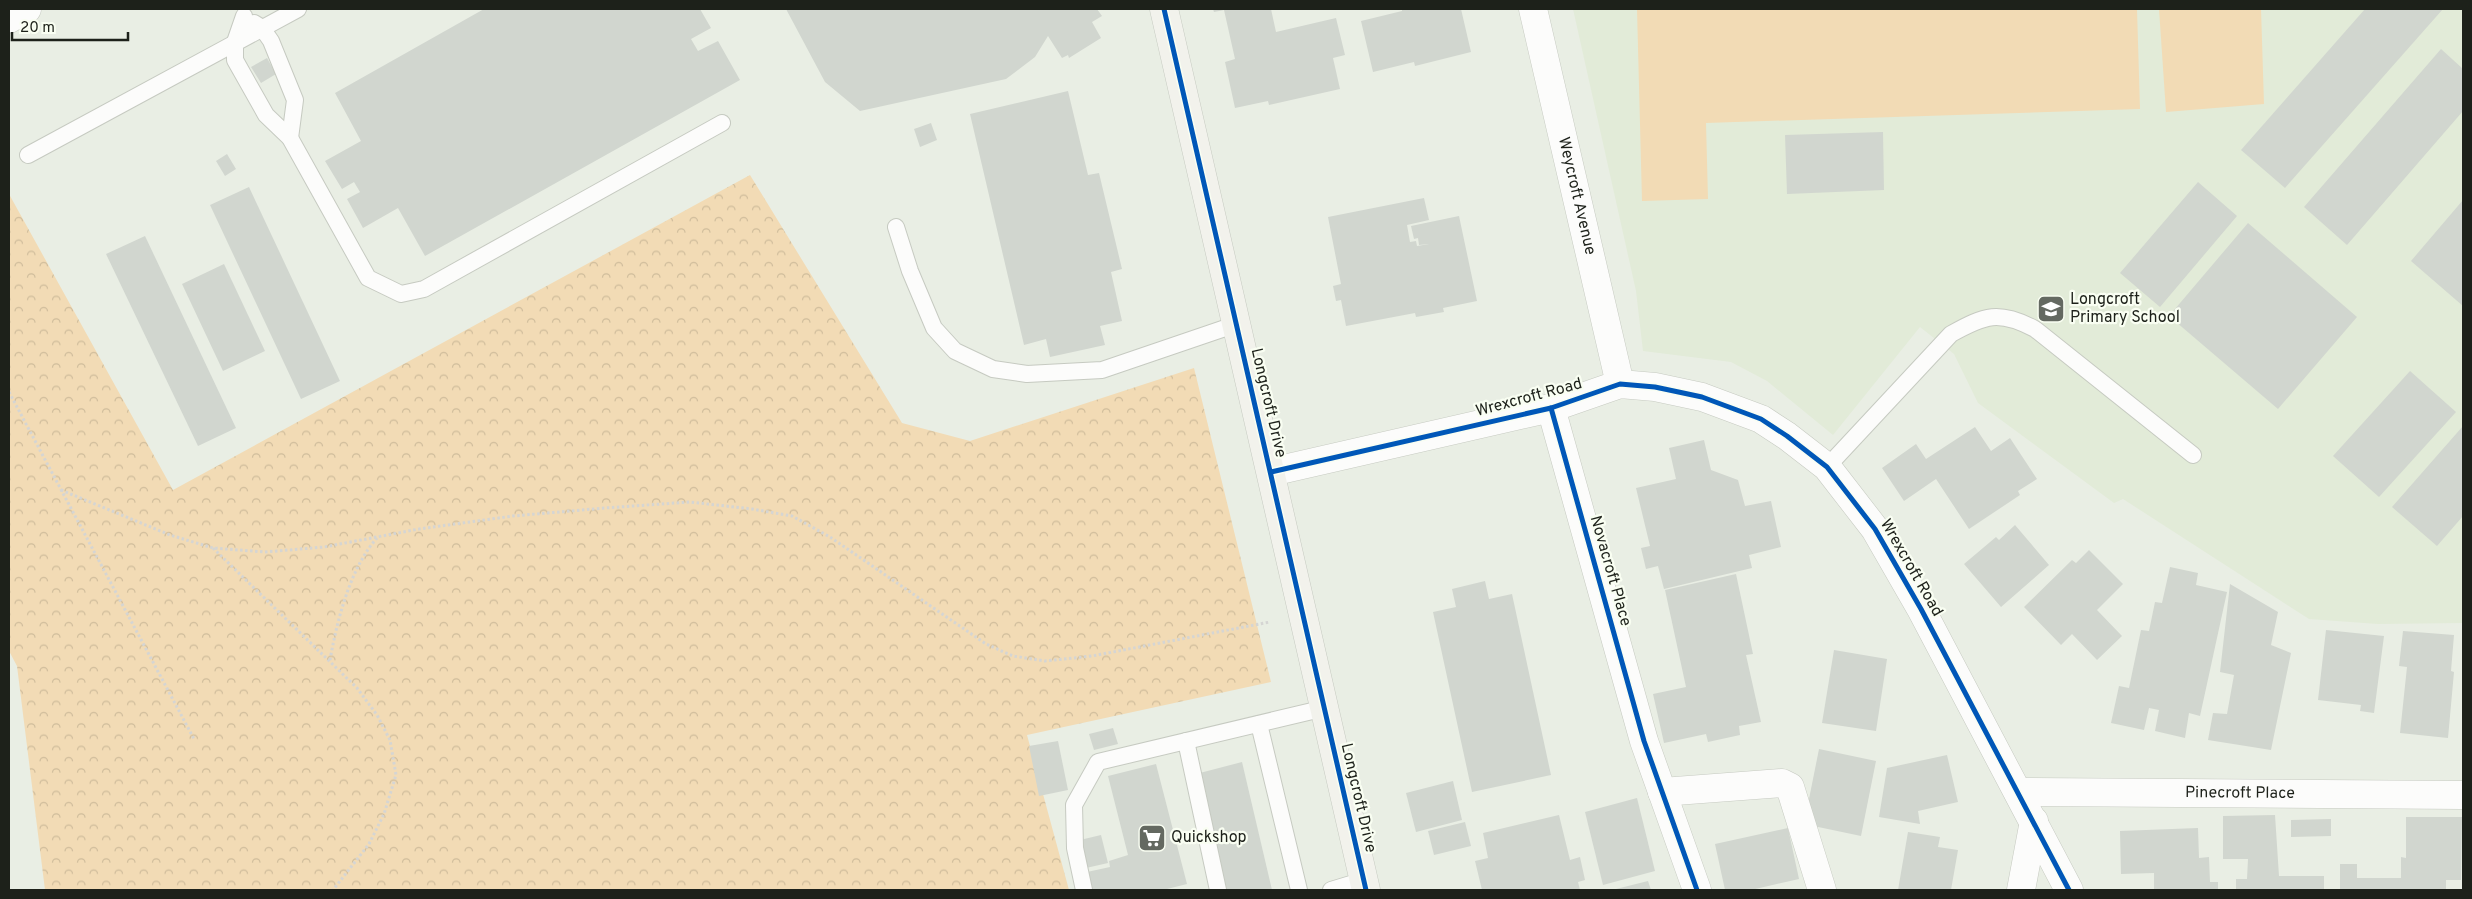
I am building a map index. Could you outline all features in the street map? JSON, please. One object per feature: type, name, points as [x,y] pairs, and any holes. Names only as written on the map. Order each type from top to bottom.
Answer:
[{"type":"street","name":"Longcroft Drive","points":[[1164,9],[1365,885]]},
{"type":"street","name":"Weycroft Avenue","points":[[1533,9],[1620,384]]},
{"type":"street","name":"Wrexcroft Road","points":[[1271,472],[1551,408],[1620,384],[1655,387],[1702,397],[1761,420],[1827,467],[1875,529],[1921,609],[2069,890]]},
{"type":"street","name":"Novacroft Place","points":[[1551,408],[1644,741],[1697,890]]},
{"type":"street","points":[[1662,792],[1782,783],[1790,787],[1822,890]]},
{"type":"street","name":"Pinecroft Place","points":[[2018,792],[2463,795]]},
{"type":"street","points":[[2021,890],[2034,821]]},
{"type":"lane","points":[[28,155],[298,9]]},
{"type":"lane","points":[[290,138],[295,100],[271,41],[262,28],[242,12],[235,42],[235,60],[266,115],[290,138],[368,278],[401,294],[424,289],[722,123]]},
{"type":"lane","points":[[896,227],[910,271],[934,328],[955,351],[993,369],[1027,374],[1102,370],[1237,324]]},
{"type":"lane","points":[[1827,467],[1951,334],[1977,320],[1996,317],[2015,318],[2035,329],[2193,455]]},
{"type":"lane","points":[[1084,890],[1075,848],[1074,805],[1098,762],[1325,708]]},
{"type":"lane","points":[[1259,724],[1298,890]]},
{"type":"lane","points":[[1186,741],[1218,890]]},
{"type":"lane","points":[[1331,890],[1365,885]]},
{"type":"path","points":[[9,392],[194,739]]},
{"type":"path","points":[[61,490],[170,535],[213,548],[265,552],[324,548],[419,529],[512,516],[690,502],[792,516],[830,537],[986,644],[1014,656],[1045,661],[1092,656],[1304,616]]},
{"type":"path","points":[[330,661],[336,625],[364,552],[376,538]]},
{"type":"path","points":[[213,548],[357,688],[377,715],[390,740],[396,775],[384,814],[369,844],[333,890]]},
{"type":"shaded area","name":"Longcroft Primary School","points":[[1573,9],[2463,9],[2463,623],[2378,624],[2309,619],[2123,499],[2114,503],[1978,403],[1954,354],[1920,327],[1833,435],[1767,381],[1731,362],[1643,351],[1636,291]]},
{"type":"green space","points":[[1637,9],[2137,9],[2140,109],[1706,123],[1708,199],[1642,201]]},
{"type":"green space","points":[[2159,9],[2261,9],[2264,104],[2166,112]]},
{"type":"green space","points":[[750,175],[902,423],[970,441],[1194,368],[1271,682],[1027,735],[1069,890],[45,890],[17,666],[9,651],[9,194],[173,490]]},
{"type":"building","points":[[484,9],[700,9],[711,28],[691,39],[698,51],[718,41],[740,80],[425,256],[398,208],[363,228],[347,199],[360,192],[354,182],[342,189],[325,161],[361,141],[335,93]]},
{"type":"building","points":[[786,9],[1097,9],[1102,16],[1092,22],[1101,38],[1069,58],[1068,55],[1062,58],[1048,36],[1035,57],[1006,79],[860,111],[825,82]]},
{"type":"building","points":[[1213,9],[1271,9],[1276,32],[1336,18],[1345,55],[1333,58],[1340,89],[1269,105],[1268,101],[1235,108],[1225,62],[1235,59],[1224,10],[1214,12]]},
{"type":"building","points":[[1402,9],[1461,9],[1471,52],[1415,66],[1414,62],[1373,72],[1361,21],[1402,11]]},
{"type":"building","points":[[2365,9],[2443,9],[2285,188],[2241,150]]},
{"type":"building","points":[[2441,49],[2463,69],[2463,111],[2347,245],[2304,207]]},
{"type":"building","points":[[267,58],[276,74],[261,83],[251,67]]},
{"type":"building","points":[[1068,91],[1088,175],[1099,173],[1122,269],[1111,272],[1122,321],[1100,326],[1105,345],[1050,357],[1046,339],[1024,345],[970,114]]},
{"type":"building","points":[[931,123],[937,140],[920,147],[914,129]]},
{"type":"building","points":[[1883,132],[1884,190],[1787,194],[1785,135]]},
{"type":"building","points":[[227,154],[236,169],[225,176],[216,161]]},
{"type":"building","points":[[2198,182],[2237,216],[2160,307],[2120,273]]},
{"type":"building","points":[[249,187],[340,381],[301,399],[210,205]]},
{"type":"building","points":[[1424,198],[1429,220],[1407,225],[1410,242],[1416,241],[1417,246],[1429,244],[1419,245],[1418,238],[1414,239],[1411,226],[1459,216],[1477,301],[1443,308],[1444,312],[1416,317],[1415,313],[1346,326],[1341,300],[1336,301],[1333,286],[1341,284],[1328,217]]},
{"type":"building","points":[[2463,200],[2463,306],[2411,261]]},
{"type":"building","points":[[2248,223],[2357,317],[2278,409],[2169,316]]},
{"type":"building","points":[[145,236],[236,428],[198,446],[106,254]]},
{"type":"building","points":[[224,264],[265,351],[223,371],[182,284]]},
{"type":"building","points":[[2410,371],[2456,412],[2379,497],[2333,456]]},
{"type":"building","points":[[2463,426],[2463,516],[2437,546],[2392,507]]},
{"type":"building","points":[[1975,427],[1991,451],[2010,438],[2037,479],[2018,491],[2020,495],[1969,529],[1936,479],[1904,501],[1882,468],[1916,444],[1926,459]]},
{"type":"building","points":[[1704,440],[1711,470],[1738,480],[1745,506],[1771,501],[1781,547],[1749,555],[1752,568],[1664,589],[1658,566],[1646,569],[1641,548],[1650,546],[1636,488],[1676,479],[1669,448]]},
{"type":"building","points":[[2015,525],[2049,565],[2001,607],[1964,564],[1996,537],[1999,540]]},
{"type":"building","points":[[2089,550],[2123,584],[2097,610],[2122,636],[2097,660],[2072,634],[2061,645],[2024,607],[2072,560],[2076,563]]},
{"type":"building","points":[[2170,567],[2198,573],[2196,585],[2227,592],[2200,716],[2189,713],[2185,738],[2155,731],[2159,710],[2149,708],[2144,730],[2111,723],[2119,686],[2129,688],[2141,630],[2149,631],[2155,602],[2162,603]]},
{"type":"building","points":[[1736,574],[1753,654],[1746,655],[1761,722],[1739,726],[1740,735],[1708,742],[1706,734],[1664,743],[1653,694],[1686,687],[1665,590]]},
{"type":"building","points":[[1485,581],[1489,599],[1512,594],[1551,775],[1472,792],[1433,612],[1456,607],[1452,589]]},
{"type":"building","points":[[2230,584],[2278,612],[2271,645],[2291,653],[2271,750],[2208,740],[2213,713],[2227,714],[2234,675],[2220,672]]},
{"type":"building","points":[[2326,630],[2384,636],[2374,713],[2360,711],[2361,705],[2318,700]]},
{"type":"building","points":[[2403,631],[2454,635],[2451,671],[2454,672],[2448,738],[2400,733],[2407,667],[2399,666]]},
{"type":"building","points":[[1834,650],[1887,659],[1876,731],[1822,723]]},
{"type":"building","points":[[1113,728],[1118,744],[1094,750],[1089,734]]},
{"type":"building","points":[[1058,741],[1068,790],[1039,796],[1029,746]]},
{"type":"building","points":[[1819,749],[1876,761],[1861,836],[1804,824]]},
{"type":"building","points":[[1947,755],[1958,802],[1918,811],[1920,824],[1879,817],[1887,768]]},
{"type":"building","points":[[1242,762],[1272,890],[1224,890],[1196,774]]},
{"type":"building","points":[[1156,764],[1187,884],[1163,890],[1092,890],[1087,872],[1110,867],[1109,861],[1128,855],[1108,776]]},
{"type":"building","points":[[1453,781],[1462,820],[1416,832],[1406,793]]},
{"type":"building","points":[[1637,798],[1655,871],[1603,885],[1585,812]]},
{"type":"building","points":[[1559,815],[1570,860],[1580,857],[1585,880],[1578,882],[1580,890],[1482,890],[1475,861],[1488,858],[1483,833]]},
{"type":"building","points":[[2275,815],[2279,876],[2324,876],[2324,890],[2236,890],[2236,879],[2247,879],[2248,859],[2223,859],[2223,816]]},
{"type":"building","points":[[2406,817],[2462,817],[2461,880],[2446,880],[2446,890],[2340,890],[2340,864],[2357,864],[2357,878],[2401,878],[2401,857],[2406,858]]},
{"type":"building","points":[[2331,819],[2331,836],[2291,837],[2291,820]]},
{"type":"building","points":[[1465,822],[1471,846],[1434,855],[1428,831]]},
{"type":"building","points":[[1788,828],[1799,879],[1751,890],[1725,890],[1715,844]]},
{"type":"building","points":[[2198,828],[2199,858],[2209,857],[2210,882],[2218,882],[2218,890],[2154,890],[2154,873],[2121,874],[2120,831]]},
{"type":"building","points":[[1908,832],[1940,837],[1938,847],[1958,850],[1951,890],[1898,890]]},
{"type":"building","points":[[1101,835],[1108,863],[1086,868],[1080,840]]},
{"type":"building","points":[[1648,881],[1651,890],[1612,890]]},
{"type":"cycle path","points":[[1164,9],[1366,890]]},
{"type":"cycle path","points":[[1271,472],[1551,408],[1620,384],[1655,387],[1702,397],[1761,419],[1787,436],[1827,467],[1875,529],[1921,609],[2069,890]]},
{"type":"cycle path","points":[[1551,408],[1644,741],[1697,890]]},
{"type":"place","name":"Longcroft Primary School","points":[[2051,309]]},
{"type":"place","name":"Quickshop","points":[[1152,838]]}]
